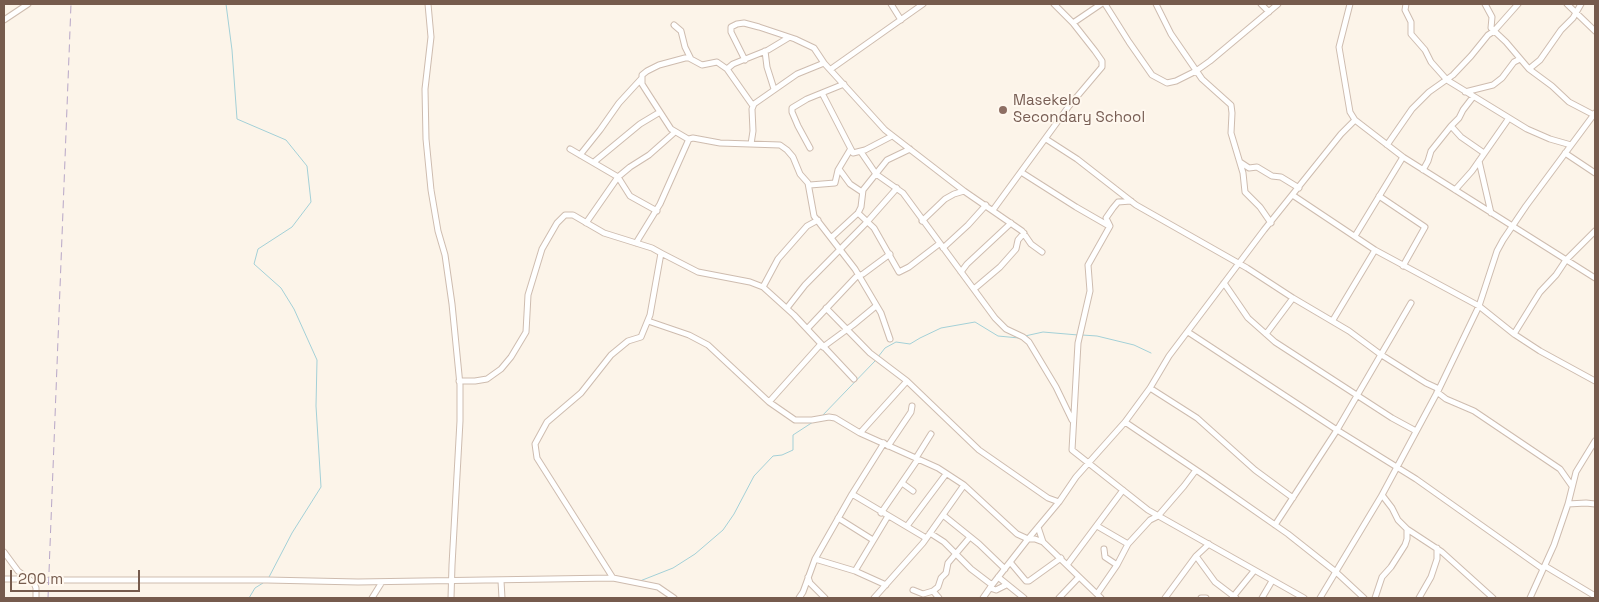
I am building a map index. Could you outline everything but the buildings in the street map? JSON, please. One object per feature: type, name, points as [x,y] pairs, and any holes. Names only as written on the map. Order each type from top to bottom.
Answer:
[{"type":"street","points":[[4,20],[28,4]]},
{"type":"street","points":[[428,4],[430,37],[425,90],[426,139],[436,222],[445,255],[452,304],[459,381],[460,421],[451,598]]},
{"type":"street","points":[[891,4],[901,20]]},
{"type":"street","points":[[831,69],[923,4]]},
{"type":"street","points":[[993,210],[1069,106],[1102,67],[1100,58],[1073,23],[1054,4]]},
{"type":"street","points":[[1073,23],[1101,4]]},
{"type":"street","points":[[1105,4],[1128,42],[1153,77],[1170,83],[1196,71],[1278,4]]},
{"type":"street","points":[[1156,4],[1171,34],[1196,71],[1230,105],[1232,113],[1231,133],[1244,176],[1246,194],[1260,207],[1271,223]]},
{"type":"street","points":[[1261,4],[1269,12]]},
{"type":"street","points":[[1350,4],[1339,47],[1350,112],[1355,120],[1403,157],[1595,278]]},
{"type":"street","points":[[1406,4],[1406,10],[1411,22],[1411,34],[1431,62],[1447,80],[1528,129],[1550,139],[1571,145]]},
{"type":"street","points":[[1320,598],[1382,496],[1438,390],[1479,306],[1497,251],[1513,225],[1594,114],[1569,102],[1552,86],[1529,69],[1494,31],[1491,25],[1491,14],[1485,4]]},
{"type":"street","points":[[1387,146],[1412,109],[1429,92],[1447,80],[1518,4]]},
{"type":"street","points":[[1567,4],[1595,31]]},
{"type":"street","points":[[1529,69],[1540,60],[1582,4]]},
{"type":"street","points":[[745,60],[731,32],[731,27],[741,23],[750,24],[801,42],[815,49],[824,63],[892,136],[964,191],[1024,233],[1031,244],[1042,252]]},
{"type":"street","points":[[674,24],[680,31],[691,59]]},
{"type":"street","points":[[727,69],[733,64],[765,51],[788,38]]},
{"type":"street","points":[[765,51],[767,67],[774,89]]},
{"type":"street","points":[[580,155],[644,73],[659,65],[685,58],[702,65],[717,62],[727,69],[753,106],[751,144]]},
{"type":"street","points":[[1465,92],[1493,86],[1502,78],[1514,62],[1520,59]]},
{"type":"street","points":[[753,106],[796,74],[824,63]]},
{"type":"street","points":[[641,79],[649,95],[675,132],[688,139],[693,138],[720,143],[775,144],[784,147],[793,157],[800,174],[810,185],[814,216],[832,237],[859,275],[884,322],[890,339]]},
{"type":"street","points":[[810,148],[791,110],[806,99],[844,84]]},
{"type":"street","points":[[822,93],[850,150],[854,153],[861,152],[892,136]]},
{"type":"street","points":[[1423,170],[1431,151],[1459,118],[1473,96]]},
{"type":"street","points":[[594,162],[640,124],[660,112]]},
{"type":"street","points":[[1455,190],[1466,179],[1509,118]]},
{"type":"street","points":[[983,598],[1072,483],[1125,422],[1150,388],[1169,356],[1224,283],[1341,134],[1355,120]]},
{"type":"street","points":[[1451,126],[1461,137],[1484,153]]},
{"type":"street","points":[[586,223],[618,177],[649,155],[675,132]]},
{"type":"street","points":[[1046,138],[1077,159],[1131,201],[1333,320],[1360,337],[1380,354],[1438,390],[1446,399],[1474,411],[1560,469],[1572,486]]},
{"type":"street","points":[[636,244],[657,211],[688,139]]},
{"type":"street","points":[[570,149],[618,177],[630,196],[657,211]]},
{"type":"street","points":[[832,237],[858,213],[861,207],[862,192],[888,159],[910,149]]},
{"type":"street","points":[[810,185],[834,183],[839,169],[850,150]]},
{"type":"street","points":[[861,152],[876,174],[897,188],[906,197],[1001,325],[1029,342],[1056,387],[1073,422]]},
{"type":"street","points":[[1565,153],[1595,173]]},
{"type":"street","points":[[1355,236],[1403,157]]},
{"type":"street","points":[[1239,160],[1249,168],[1257,167],[1272,176],[1281,177],[1299,188]]},
{"type":"street","points":[[1479,161],[1491,213]]},
{"type":"street","points":[[839,169],[850,184],[862,192]]},
{"type":"street","points":[[1021,172],[1110,226]]},
{"type":"street","points":[[787,308],[805,285],[867,222],[897,188]]},
{"type":"street","points":[[922,221],[945,199],[964,191]]},
{"type":"street","points":[[1294,196],[1375,250],[1479,306],[1514,334],[1559,362],[1595,381]]},
{"type":"street","points":[[1379,196],[1425,226],[1403,266]]},
{"type":"street","points":[[1110,226],[1106,218],[1116,203],[1131,201]]},
{"type":"street","points":[[858,213],[875,229],[898,271],[901,272],[941,246],[968,225],[986,205]]},
{"type":"street","points":[[459,381],[487,379],[501,370],[511,358],[526,332],[528,295],[545,244],[565,214],[571,214],[604,233],[657,250],[698,272],[750,282],[763,287],[787,308],[854,379]]},
{"type":"street","points":[[763,287],[778,259],[807,226],[818,220]]},
{"type":"street","points":[[962,272],[967,264],[1011,224]]},
{"type":"street","points":[[1110,226],[1087,267],[1090,291],[1078,343],[1072,450],[1158,516],[1304,598]]},
{"type":"street","points":[[1514,334],[1540,292],[1556,275],[1566,260],[1595,231]]},
{"type":"street","points":[[974,289],[1016,249],[1018,240],[1024,233]]},
{"type":"street","points":[[1333,320],[1375,250]]},
{"type":"street","points":[[612,578],[537,458],[535,447],[547,422],[578,396],[611,355],[628,341],[641,338],[648,321],[656,287],[661,253]]},
{"type":"street","points":[[807,329],[854,278],[863,274],[890,254]]},
{"type":"street","points":[[1224,283],[1248,318],[1266,334],[1294,355],[1416,431]]},
{"type":"street","points":[[1266,334],[1293,298]]},
{"type":"street","points":[[1275,525],[1337,430],[1411,303]]},
{"type":"street","points":[[768,402],[822,346],[876,306]]},
{"type":"street","points":[[826,308],[870,353],[907,381],[978,450],[1048,498],[1059,502]]},
{"type":"street","points":[[648,321],[689,335],[708,345],[768,402],[795,420],[802,421],[832,417],[841,420],[860,433],[917,458],[946,474],[964,485],[1012,531],[1028,539],[1043,542],[1099,596],[1128,544],[1150,520],[1158,516],[1196,470]]},
{"type":"street","points":[[1188,332],[1397,467],[1544,567],[1595,596]]},
{"type":"street","points":[[860,433],[907,381]]},
{"type":"street","points":[[1150,388],[1197,418],[1255,470],[1294,498]]},
{"type":"street","points":[[799,598],[805,588],[815,558],[852,494],[911,412],[912,406]]},
{"type":"street","points":[[1125,422],[1275,525],[1336,572],[1364,598]]},
{"type":"street","points":[[881,513],[932,434]]},
{"type":"street","points":[[1530,598],[1568,504],[1579,467],[1595,441]]},
{"type":"street","points":[[907,526],[946,474]]},
{"type":"street","points":[[902,483],[913,491]]},
{"type":"street","points":[[874,598],[928,535],[964,485]]},
{"type":"street","points":[[1067,565],[1123,490]]},
{"type":"street","points":[[852,494],[881,513],[928,535],[955,553],[996,590],[1006,585]]},
{"type":"street","points":[[1382,496],[1392,508],[1398,520],[1407,529],[1437,548],[1493,598]]},
{"type":"street","points":[[1568,504],[1595,504]]},
{"type":"street","points":[[943,515],[1005,569]]},
{"type":"street","points":[[855,571],[888,516]]},
{"type":"street","points":[[838,518],[873,540]]},
{"type":"street","points":[[1097,526],[1128,544]]},
{"type":"street","points":[[1038,527],[1043,542]]},
{"type":"street","points":[[1374,598],[1383,575],[1391,567],[1405,545],[1407,529]]},
{"type":"street","points":[[913,590],[925,596],[939,586],[941,578],[946,572],[947,564],[970,537]]},
{"type":"street","points":[[1164,598],[1196,556],[1209,544]]},
{"type":"street","points":[[1419,598],[1431,577],[1437,558],[1437,548]]},
{"type":"street","points":[[1104,549],[1105,556],[1117,565]]},
{"type":"street","points":[[4,552],[18,571],[36,586],[36,598]]},
{"type":"street","points":[[1196,556],[1215,582],[1233,598],[1254,571]]},
{"type":"street","points":[[815,558],[855,571],[886,585]]},
{"type":"street","points":[[1010,562],[1026,581],[1030,581],[1061,558]]},
{"type":"street","points":[[1059,598],[1079,576]]},
{"type":"street","points":[[808,577],[810,583],[825,598]]},
{"type":"street","points":[[49,580],[382,582],[612,578],[658,587],[674,598]]},
{"type":"street","points":[[998,578],[1024,598]]},
{"type":"street","points":[[4,579],[28,579]]},
{"type":"street","points":[[501,581],[502,598]]},
{"type":"street","points":[[1262,598],[1272,581]]},
{"type":"street","points":[[372,598],[382,582]]},
{"type":"street","points":[[932,591],[939,598]]},
{"type":"street","points":[[1201,598],[1206,598]]},
{"type":"waterway","points":[[226,4],[232,50],[237,119],[286,140],[307,166],[311,202],[292,227],[258,249],[254,264],[281,288],[294,309],[317,360],[316,406],[321,487],[292,533],[268,579]]},
{"type":"waterway","points":[[878,357],[885,348],[896,342],[910,344],[941,328],[975,322],[998,336],[1019,338]]},
{"type":"waterway","points":[[1025,336],[1043,332],[1078,335]]},
{"type":"waterway","points":[[1082,335],[1097,336],[1134,345],[1151,353]]},
{"type":"waterway","points":[[821,417],[875,361]]},
{"type":"waterway","points":[[640,581],[673,568],[695,554],[723,530],[734,514],[754,476],[773,456],[782,455],[793,450],[793,435],[813,422]]},
{"type":"waterway","points":[[249,598],[255,588],[263,583]]},
{"type":"railway","points":[[48,598],[71,4]]},
{"type":"place","name":"Masekelo Secondary School","points":[[1003,110]]}]
